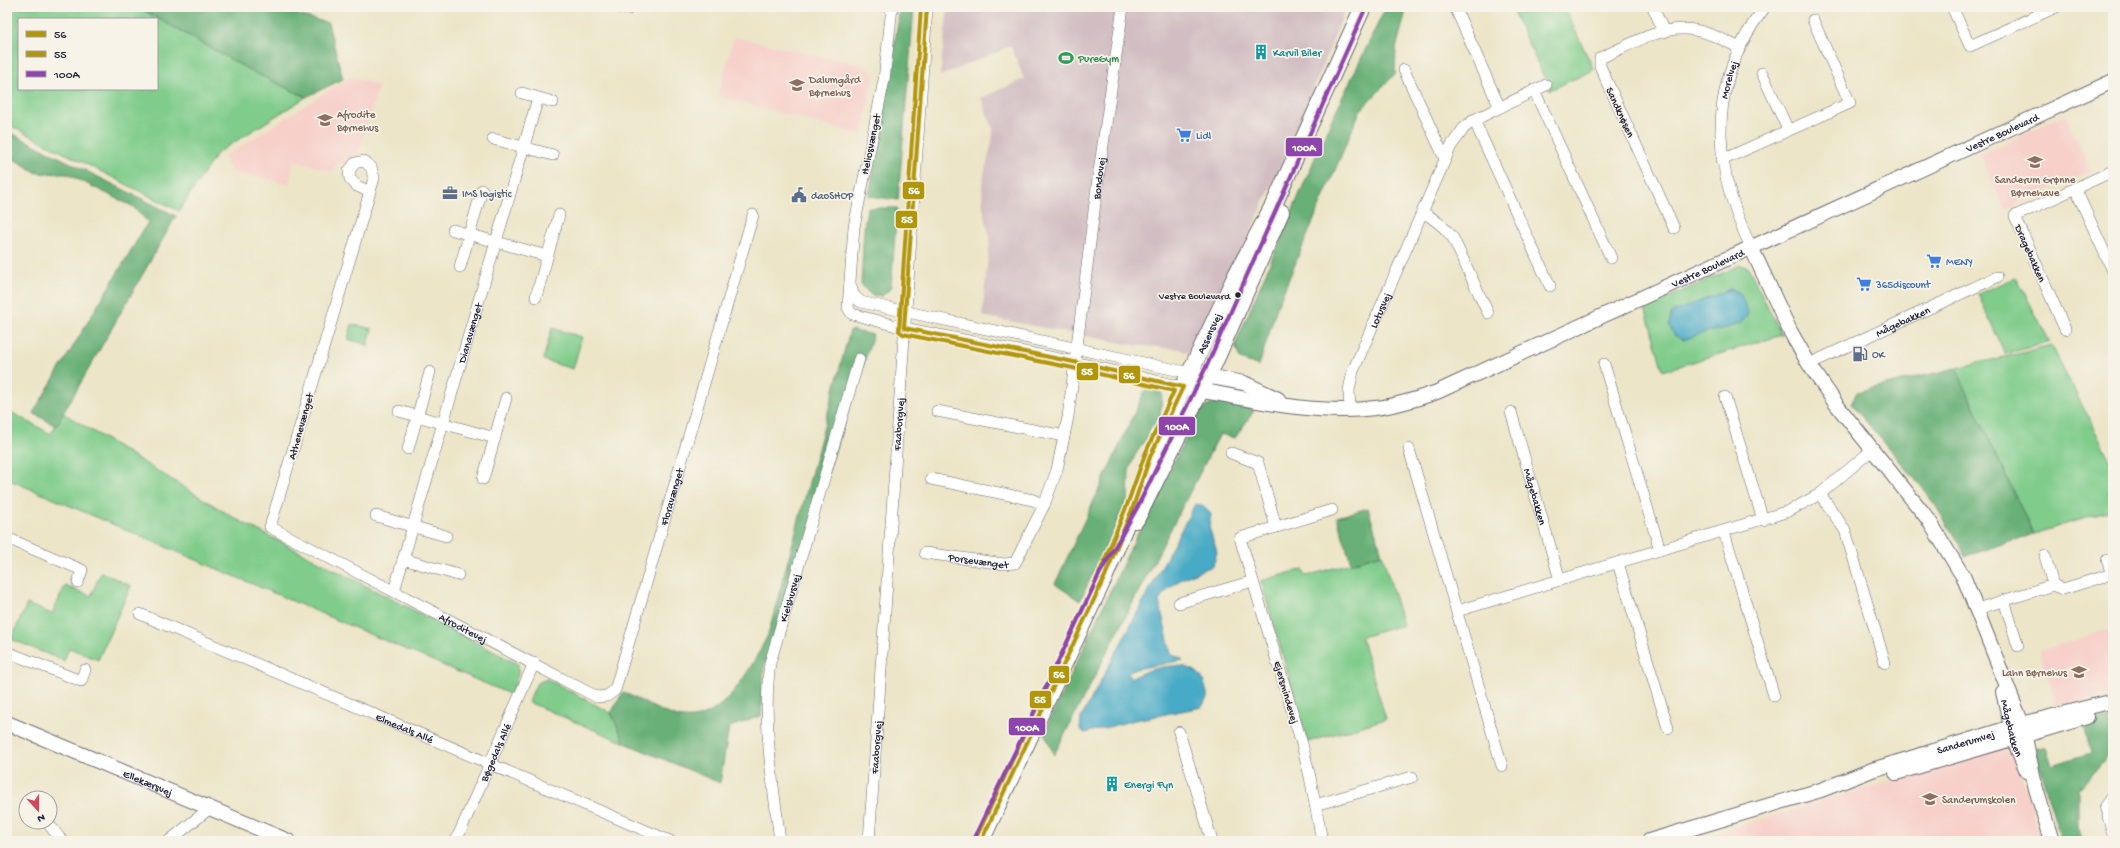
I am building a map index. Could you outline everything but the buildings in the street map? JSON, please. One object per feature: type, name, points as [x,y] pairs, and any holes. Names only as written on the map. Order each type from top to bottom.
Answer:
[{"type":"main road","name":"Assensvej","points":[[1199,374],[1236,276],[1276,200],[1363,7]]},
{"type":"main road","name":"Assensvej","points":[[1199,374],[1373,7]]},
{"type":"main road","points":[[1105,576],[1142,511],[1161,455],[1191,389],[1193,379],[1199,374]]},
{"type":"main road","points":[[981,839],[1105,576],[1133,507],[1150,458],[1191,389]]},
{"type":"street","points":[[618,7],[628,9],[629,7]]},
{"type":"street","name":"Heliosvænget","points":[[892,7],[884,80],[857,204],[849,280],[848,308],[852,314],[904,328]]},
{"type":"street","name":"Faaborgvej","points":[[869,841],[927,7]]},
{"type":"street","name":"Bondovej","points":[[1076,349],[1123,7]]},
{"type":"street","points":[[1455,7],[1499,106]]},
{"type":"street","points":[[1653,7],[1664,32]]},
{"type":"street","name":"Morelvej","points":[[1752,248],[1732,203],[1722,160],[1723,102],[1729,74],[1739,48],[1754,21],[1765,7]]},
{"type":"street","points":[[1952,7],[1970,46],[2056,7]]},
{"type":"street","points":[[1722,160],[1850,103],[1813,20]]},
{"type":"street","name":"Sandknøsen","points":[[1674,228],[1600,66],[1600,58],[1664,32],[1684,29],[1704,32],[1739,48]]},
{"type":"street","points":[[1404,70],[1445,159]]},
{"type":"street","points":[[1762,73],[1788,130]]},
{"type":"street","name":"Vestre Boulevard","points":[[904,328],[1074,362],[1191,389],[1291,406],[1329,410],[1350,410],[1376,408],[1396,404],[1437,392],[2113,81]]},
{"type":"street","name":"Lotusvej","points":[[1350,410],[1349,390],[1353,371],[1445,159],[1460,133],[1474,120],[1499,106],[1546,85]]},
{"type":"street","points":[[1534,90],[1611,258]]},
{"type":"street","points":[[522,93],[553,102]]},
{"type":"street","name":"Dianavænget","points":[[394,591],[538,98]]},
{"type":"street","points":[[1474,120],[1550,286]]},
{"type":"street","points":[[493,139],[553,155]]},
{"type":"street","name":"Dragebakken","points":[[2065,329],[2015,216],[2113,171]]},
{"type":"street","points":[[2075,188],[2113,271]]},
{"type":"street","points":[[460,267],[482,190]]},
{"type":"street","name":"Athenevænget","points":[[368,191],[270,527],[394,591]]},
{"type":"street","points":[[1422,212],[1446,228],[1453,238],[1488,313]]},
{"type":"street","points":[[536,297],[559,215]]},
{"type":"street","name":"Floravænget","points":[[534,663],[598,696],[607,696],[614,690],[754,215]]},
{"type":"street","points":[[453,230],[547,256]]},
{"type":"street","name":"Mågebakken","points":[[1752,248],[1790,331],[1808,364],[1836,404],[1928,519],[1953,559],[1977,609],[1998,662],[2052,841]]},
{"type":"street","name":"Mågebakken","points":[[1808,364],[1997,277]]},
{"type":"street","name":"Heliosvænget","points":[[849,280],[854,296],[861,302],[906,312]]},
{"type":"street","name":"Vestre Boulevard","points":[[906,312],[1076,349],[1244,383],[1291,406]]},
{"type":"street","points":[[1074,362],[1076,349]]},
{"type":"street","name":"Kielshusvej","points":[[780,841],[767,717],[766,690],[770,663],[859,359]]},
{"type":"street","name":"Porsevænget","points":[[924,553],[1004,564],[1015,563],[1044,505],[1057,470],[1064,436],[1074,362]]},
{"type":"street","points":[[1604,364],[1660,550]]},
{"type":"street","points":[[408,449],[430,372]]},
{"type":"street","points":[[1725,397],[1763,520]]},
{"type":"street","points":[[483,478],[506,398]]},
{"type":"street","points":[[399,411],[494,438]]},
{"type":"street","points":[[937,411],[1064,436]]},
{"type":"street","name":"Mågebakken","points":[[1511,412],[1560,580]]},
{"type":"street","points":[[1409,449],[1502,766]]},
{"type":"street","points":[[1457,611],[1724,532],[1789,511],[1820,494],[1872,450]]},
{"type":"street","points":[[1231,453],[1258,463],[1276,527]]},
{"type":"street","points":[[931,479],[1033,500],[1044,505]]},
{"type":"street","points":[[1820,494],[1845,530],[1885,663]]},
{"type":"street","name":"Ejersmindevej","points":[[1322,841],[1302,744],[1240,538],[1332,510]]},
{"type":"street","points":[[376,516],[446,536]]},
{"type":"street","points":[[1724,532],[1774,696]]},
{"type":"street","points":[[7,538],[82,570],[78,582]]},
{"type":"street","points":[[2045,556],[2053,585]]},
{"type":"street","points":[[403,559],[458,575]]},
{"type":"street","points":[[1977,609],[2053,585],[2063,589],[2112,574],[2107,560]]},
{"type":"street","points":[[1618,563],[1668,728]]},
{"type":"street","points":[[1179,603],[1253,582]]},
{"type":"street","name":"Afroditevej","points":[[394,591],[534,663]]},
{"type":"street","points":[[2004,600],[2018,646]]},
{"type":"street","name":"Elmedals Allé","points":[[140,614],[670,841]]},
{"type":"street","points":[[7,652],[81,682],[85,670]]},
{"type":"street","name":"Bøgedals Allé","points":[[456,841],[534,663]]},
{"type":"street","name":"Sanderumvej","points":[[2018,732],[2113,701]]},
{"type":"street","name":"Sanderumvej","points":[[1652,841],[1821,790],[1872,770],[2113,709]]},
{"type":"street","name":"Ellekærsvej","points":[[7,723],[288,841]]},
{"type":"street","points":[[1179,732],[1212,841]]},
{"type":"street","points":[[1315,804],[1412,777]]},
{"type":"street","points":[[2113,795],[2105,806],[2113,834]]},
{"type":"street","points":[[169,841],[210,808]]},
{"type":"street","points":[[53,830],[62,841]]},
{"type":"shaded area","points":[[948,7],[1346,7],[1303,116],[1246,242],[1189,354],[1179,349],[1133,345],[982,316],[990,238],[983,209],[982,183],[992,142],[993,129],[981,98],[1024,79],[1011,46],[940,76]]},
{"type":"shaded area","name":"Dalumgård Børnehus","points":[[734,37],[866,66],[874,74],[862,135],[718,96]]},
{"type":"shaded area","name":"Afrodite Børnehus","points":[[350,77],[379,85],[358,156],[345,164],[338,161],[332,172],[294,160],[289,185],[261,177],[231,173],[224,157]]},
{"type":"shaded area","name":"Sanderum Grønne Børnehave","points":[[2065,115],[2091,170],[2005,210],[1980,154]]},
{"type":"shaded area","name":"Lahn Børnehus","points":[[2113,628],[2113,692],[2058,709],[2039,651]]},
{"type":"shaded area","name":"Sanderumskolen","points":[[2001,748],[2016,756],[2041,841],[1687,841]]},
{"type":"green space","points":[[7,7],[138,7],[157,18],[18,18],[18,90],[158,90],[158,18],[253,72],[306,97],[217,153],[179,211],[7,124]]},
{"type":"green space","points":[[138,7],[270,7],[328,23],[343,79],[306,97],[253,72]]},
{"type":"green space","points":[[899,7],[914,7],[898,200],[869,196],[898,23]]},
{"type":"green space","points":[[1386,7],[1407,7],[1396,49],[1395,74],[1360,111],[1277,307],[1259,366],[1240,359],[1235,345],[1330,123]]},
{"type":"green space","points":[[1511,7],[1564,7],[1594,70],[1550,90]]},
{"type":"green space","points":[[7,131],[176,216],[56,426],[33,413],[148,222],[132,206],[67,174],[37,173],[7,155]]},
{"type":"green space","points":[[867,208],[897,208],[891,288],[882,296],[871,295],[861,285],[864,228]]},
{"type":"green space","points":[[1740,265],[1748,267],[1782,335],[1663,371],[1645,308]]},
{"type":"green space","points":[[2016,277],[2050,342],[2005,354],[1978,294]]},
{"type":"green space","points":[[352,324],[372,329],[368,345],[348,339]]},
{"type":"green space","points":[[552,328],[582,337],[573,369],[543,360]]},
{"type":"green space","points":[[850,330],[873,335],[764,667],[761,716],[729,727],[720,783],[625,743],[611,713],[623,692],[672,715],[694,718],[708,713],[722,704],[744,677],[768,635]]},
{"type":"green space","points":[[2052,346],[2113,466],[2113,510],[2033,534],[1956,368]]},
{"type":"green space","points":[[1956,368],[2033,534],[1966,556],[1931,498],[1851,404],[1857,392]]},
{"type":"green space","points":[[1147,386],[1162,393],[1160,418],[1135,455],[1129,471],[1128,499],[1080,601],[1055,584]]},
{"type":"green space","points":[[1217,402],[1246,407],[1254,411],[1235,438],[1220,434],[1054,755],[1044,732],[1130,549],[1197,416],[1205,407]]},
{"type":"green space","points":[[7,410],[51,434],[63,413],[236,519],[518,664],[518,674],[512,695],[7,479]]},
{"type":"green space","points":[[1368,508],[1382,554],[1351,563],[1337,517]]},
{"type":"green space","points":[[1382,554],[1403,625],[1361,637],[1386,719],[1308,742],[1261,581],[1303,569],[1306,576]]},
{"type":"green space","points":[[101,572],[131,586],[98,660],[69,648],[64,661],[11,639],[27,604],[52,614],[65,586],[91,596]]},
{"type":"green space","points":[[547,679],[611,713],[625,743],[528,702],[537,683]]},
{"type":"green space","points":[[2113,717],[2113,750],[2078,790],[2078,827],[2083,841],[2061,841],[2035,752],[2037,747],[2046,748],[2052,765],[2091,753],[2084,725]]},
{"type":"water","points":[[1730,289],[1739,292],[1746,305],[1748,314],[1741,323],[1727,328],[1706,332],[1684,340],[1675,336],[1669,326],[1671,313]]},
{"type":"water","points":[[1195,504],[1202,505],[1211,514],[1209,527],[1217,552],[1213,566],[1175,583],[1159,601],[1171,653],[1183,660],[1131,670],[1128,674],[1131,678],[1147,671],[1166,666],[1185,667],[1200,675],[1204,682],[1208,696],[1202,707],[1135,720],[1085,733],[1080,729],[1081,718]]},
{"type":"transit line","name":"55","points":[[921,7],[899,331],[903,334],[1073,368],[1174,391],[1145,454],[1127,505],[1099,574],[976,838]]},
{"type":"transit line","name":"56","points":[[927,7],[904,328],[1074,362],[1183,387],[1150,457],[1133,507],[1105,576],[981,841]]},
{"type":"transit line","name":"100A","points":[[974,838],[1100,573],[1137,508],[1208,363],[1366,7]]},
{"type":"place","name":"Karvil Biler","points":[[1261,52]]},
{"type":"place","name":"PureGym","points":[[1066,58]]},
{"type":"place","name":"Dalumgård Børnehus","points":[[797,85]]},
{"type":"place","name":"Afrodite Børnehus","points":[[325,120]]},
{"type":"place","name":"Lidl","points":[[1184,135]]},
{"type":"place","name":"Sanderum Grønne Børnehave","points":[[2035,162]]},
{"type":"place","name":"IMS logistic","points":[[450,193]]},
{"type":"place","name":"daoSHOP","points":[[799,195]]},
{"type":"place","name":"MENY","points":[[1934,261]]},
{"type":"place","name":"365discount","points":[[1864,284]]},
{"type":"place","name":"Vestre Boulevard","points":[[1238,295]]},
{"type":"place","name":"OK","points":[[1860,354]]},
{"type":"place","name":"Lahn Børnehus","points":[[2079,672]]},
{"type":"place","name":"Energi Fyn","points":[[1112,784]]},
{"type":"place","name":"Sanderumskolen","points":[[1930,799]]}]
